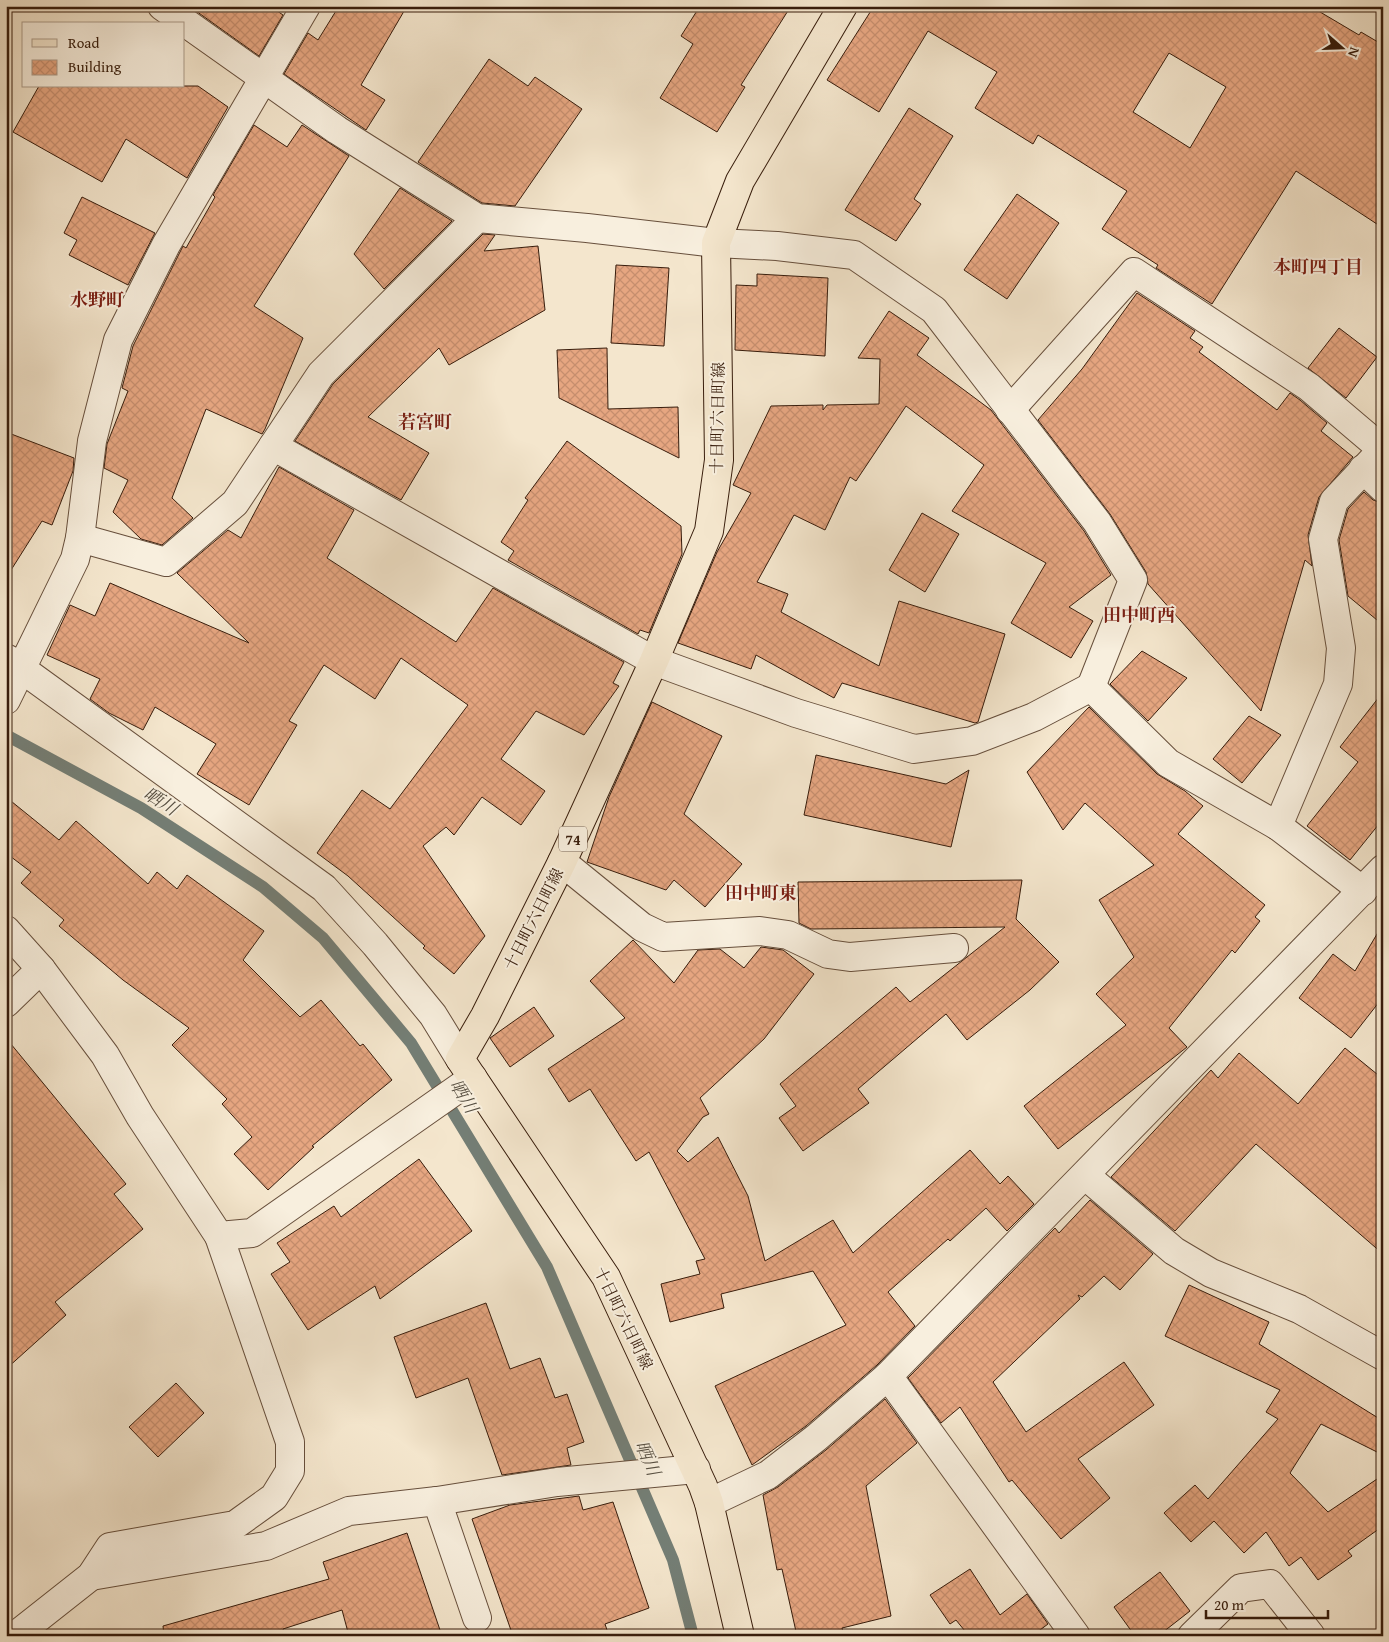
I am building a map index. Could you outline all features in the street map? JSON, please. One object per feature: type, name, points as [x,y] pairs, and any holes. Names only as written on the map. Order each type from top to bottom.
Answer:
[{"type":"main road","name":"十日町六日町線","points":[[740,1636],[709,1503],[696,1469],[606,1277],[467,1068],[654,661],[709,531],[719,460],[716,243],[740,181],[843,6]]},
{"type":"street","points":[[162,6],[185,22]]},
{"type":"street","points":[[6,700],[14,664],[75,559],[80,538],[92,441],[118,340],[166,244],[306,6]]},
{"type":"street","points":[[185,22],[336,130],[477,218],[716,243],[777,246],[854,255],[934,310],[1097,522],[1132,580],[1091,687],[1034,717],[972,741],[914,749],[796,713],[654,661],[273,446]]},
{"type":"street","points":[[80,538],[166,562],[235,503],[321,374],[477,218]]},
{"type":"street","points":[[1010,410],[1134,272],[1309,387],[1382,449],[1334,501],[1322,539],[1341,648],[1338,684],[1278,826]]},
{"type":"street","points":[[1363,469],[1383,488]]},
{"type":"street","points":[[14,664],[324,888],[375,944],[433,1015],[467,1068],[252,1233],[219,1236]]},
{"type":"street","points":[[1091,687],[1168,762],[1278,826],[1363,891]]},
{"type":"street","points":[[562,862],[642,927],[663,937],[760,931],[788,935],[828,954],[850,957],[954,948]]},
{"type":"street","points":[[709,1503],[768,1475],[816,1438],[888,1376],[1086,1176],[1383,869]]},
{"type":"street","points":[[6,930],[41,969],[105,1055],[140,1116],[219,1236],[290,1442],[290,1471],[274,1498],[235,1525],[110,1547],[91,1576],[14,1636]]},
{"type":"street","points":[[6,1003],[41,969]]},
{"type":"street","points":[[1086,1176],[1174,1251],[1211,1273],[1299,1309],[1383,1356]]},
{"type":"street","points":[[888,1376],[1076,1636]]},
{"type":"street","points":[[91,1576],[266,1546],[349,1512],[437,1501],[557,1482],[696,1469]]},
{"type":"street","points":[[437,1501],[477,1618]]},
{"type":"street","points":[[1192,1636],[1241,1588],[1270,1584],[1312,1636]]},
{"type":"building","points":[[189,6],[270,6],[283,15],[259,56]]},
{"type":"building","points":[[339,6],[407,6],[361,85],[385,100],[366,130],[284,74],[308,33],[318,40]]},
{"type":"building","points":[[700,6],[791,6],[741,85],[745,87],[717,132],[660,98],[693,44],[681,36]]},
{"type":"building","points":[[874,6],[1310,6],[1359,35],[1361,32],[1383,45],[1383,228],[1296,171],[1212,304],[1156,268],[1158,265],[1102,229],[1127,191],[1038,135],[1033,144],[975,108],[997,72],[928,31],[879,112],[827,80]],"holes":[[[1169,53],[1226,87],[1190,148],[1133,112]]]},
{"type":"building","points":[[489,59],[528,86],[535,77],[582,109],[515,206],[482,203],[418,162]]},
{"type":"building","points":[[185,86],[198,86],[228,107],[187,178],[126,139],[102,182],[13,132],[38,88],[185,88]]},
{"type":"building","points":[[909,108],[953,136],[914,199],[921,204],[896,241],[845,210]]},
{"type":"building","points":[[254,125],[287,147],[302,125],[349,156],[254,306],[303,338],[265,429],[262,434],[206,409],[172,498],[193,518],[162,545],[141,539],[113,512],[128,480],[104,468],[107,444],[128,391],[122,388],[133,346],[183,246],[186,248],[215,197],[213,195]]},
{"type":"building","points":[[400,188],[452,221],[384,289],[354,254]]},
{"type":"building","points":[[1017,194],[1059,223],[1007,299],[964,270]]},
{"type":"building","points":[[82,197],[155,233],[128,285],[69,255],[77,240],[64,233]]},
{"type":"building","points":[[483,234],[495,235],[484,251],[538,246],[545,310],[449,365],[439,348],[368,417],[429,453],[401,500],[295,441],[333,384]]},
{"type":"building","points":[[616,265],[669,268],[664,346],[611,343]]},
{"type":"building","points":[[757,274],[828,278],[825,356],[735,350],[736,285],[757,286]]},
{"type":"building","points":[[1137,293],[1195,331],[1190,338],[1203,347],[1199,352],[1277,410],[1290,393],[1300,400],[1327,423],[1321,431],[1353,457],[1319,497],[1308,535],[1312,566],[1305,560],[1261,711],[1148,584],[1146,572],[1110,514],[1038,420],[1082,369]]},
{"type":"building","points":[[889,311],[929,338],[917,355],[991,410],[1084,531],[1111,575],[1069,607],[1093,621],[1071,658],[1011,623],[1046,563],[952,511],[984,465],[906,406],[856,481],[850,477],[825,530],[794,515],[757,582],[788,594],[781,612],[879,666],[899,601],[1005,634],[978,722],[975,723],[842,683],[834,698],[756,655],[751,669],[678,643],[717,552],[751,493],[733,485],[771,406],[823,405],[823,410],[827,405],[879,404],[880,359],[858,358]]},
{"type":"building","points":[[1339,328],[1377,357],[1346,398],[1308,368]]},
{"type":"building","points":[[607,348],[608,409],[678,407],[679,458],[559,398],[557,350]]},
{"type":"building","points":[[6,432],[74,458],[73,471],[52,525],[42,521],[6,578]]},
{"type":"building","points":[[567,441],[681,526],[682,554],[649,633],[640,630],[638,634],[508,560],[514,551],[501,542],[528,500],[525,498]]},
{"type":"building","points":[[279,467],[354,510],[327,558],[456,642],[493,588],[624,662],[613,683],[619,686],[584,735],[536,711],[501,759],[545,791],[521,825],[482,797],[454,835],[446,827],[423,846],[485,936],[454,974],[423,948],[425,946],[348,876],[317,853],[362,790],[390,809],[468,705],[401,658],[375,699],[324,665],[289,721],[297,725],[249,805],[197,774],[216,744],[155,707],[143,730],[109,713],[90,699],[100,679],[47,655],[70,605],[95,616],[110,583],[249,643],[177,573],[228,530],[241,538]]},
{"type":"building","points":[[1364,492],[1373,500],[1383,503],[1383,625],[1348,596],[1339,540],[1348,509]]},
{"type":"building","points":[[922,513],[959,534],[925,592],[889,570]]},
{"type":"building","points":[[1142,651],[1187,678],[1148,721],[1110,684]]},
{"type":"building","points":[[1383,692],[1383,819],[1350,860],[1307,826],[1358,762],[1340,747]]},
{"type":"building","points":[[652,702],[722,736],[684,814],[742,864],[705,907],[674,880],[666,890],[587,862],[609,797]]},
{"type":"building","points":[[1089,707],[1157,774],[1185,791],[1203,806],[1178,834],[1265,905],[1255,917],[1260,921],[1235,953],[1232,950],[1169,1028],[1187,1047],[1058,1149],[1024,1106],[1126,1025],[1096,994],[1134,957],[1099,900],[1154,865],[1085,803],[1063,830],[1027,772]]},
{"type":"building","points":[[1249,716],[1281,735],[1242,783],[1213,759]]},
{"type":"building","points":[[816,755],[946,784],[969,770],[951,847],[804,815]]},
{"type":"building","points":[[6,797],[59,840],[76,821],[148,884],[157,872],[177,889],[187,875],[264,931],[243,960],[300,1017],[321,1000],[360,1046],[363,1044],[392,1080],[312,1146],[314,1147],[268,1190],[234,1154],[252,1137],[222,1104],[227,1099],[172,1045],[189,1028],[123,980],[59,926],[64,920],[21,883],[31,872],[6,853]]},
{"type":"building","points":[[1022,880],[1016,919],[1059,962],[1030,990],[967,1040],[946,1014],[858,1089],[869,1103],[803,1151],[779,1118],[796,1106],[780,1084],[896,987],[910,1002],[1005,927],[811,929],[799,923],[798,882]]},
{"type":"building","points":[[1383,924],[1383,997],[1351,1038],[1299,998],[1333,954],[1355,971]]},
{"type":"building","points":[[633,940],[674,983],[698,950],[720,949],[744,968],[761,947],[783,950],[814,974],[764,1039],[700,1098],[709,1114],[703,1117],[677,1151],[688,1162],[718,1137],[748,1196],[765,1261],[833,1220],[853,1253],[970,1150],[1000,1184],[1008,1176],[1034,1204],[1007,1231],[986,1208],[950,1241],[948,1239],[888,1292],[915,1326],[877,1365],[806,1426],[752,1465],[715,1386],[846,1325],[813,1271],[721,1294],[724,1308],[670,1322],[661,1284],[700,1274],[696,1261],[705,1259],[649,1152],[636,1161],[590,1089],[569,1102],[548,1069],[625,1018],[590,981]]},
{"type":"building","points":[[534,1007],[554,1036],[510,1067],[490,1038]]},
{"type":"building","points":[[6,1038],[126,1184],[114,1194],[143,1229],[55,1302],[66,1315],[6,1369]]},
{"type":"building","points":[[1345,1048],[1383,1079],[1383,1254],[1256,1144],[1175,1231],[1111,1177],[1211,1070],[1218,1078],[1239,1053],[1298,1104]]},
{"type":"building","points":[[419,1159],[472,1231],[380,1299],[375,1286],[308,1330],[271,1274],[290,1262],[277,1243],[334,1206],[341,1217]]},
{"type":"building","points":[[1090,1200],[1153,1254],[1120,1290],[1104,1276],[1082,1297],[1078,1295],[1080,1299],[993,1382],[1026,1432],[1124,1362],[1154,1405],[1078,1459],[1110,1498],[1061,1539],[1012,1480],[1009,1482],[960,1407],[941,1423],[908,1378],[1055,1228],[1059,1233]]},
{"type":"building","points":[[1189,1285],[1269,1322],[1259,1344],[1383,1421],[1383,1455],[1321,1424],[1290,1473],[1328,1512],[1383,1475],[1383,1526],[1348,1551],[1352,1556],[1318,1580],[1301,1557],[1289,1566],[1266,1532],[1244,1553],[1214,1521],[1191,1542],[1164,1513],[1195,1485],[1208,1499],[1278,1419],[1266,1412],[1280,1390],[1165,1336]]},
{"type":"building","points":[[486,1303],[510,1369],[540,1358],[555,1398],[567,1394],[584,1442],[567,1448],[571,1465],[502,1475],[468,1378],[416,1398],[394,1337]]},
{"type":"building","points":[[176,1383],[204,1413],[158,1457],[129,1427]]},
{"type":"building","points":[[885,1399],[917,1443],[866,1486],[891,1616],[842,1628],[844,1636],[797,1636],[782,1569],[777,1570],[763,1495],[778,1487],[826,1450]]},
{"type":"building","points":[[579,1496],[583,1510],[613,1502],[649,1608],[605,1624],[609,1636],[513,1636],[472,1519],[510,1505]]},
{"type":"building","points":[[407,1533],[442,1636],[349,1636],[342,1610],[283,1629],[285,1636],[164,1636],[163,1626],[329,1579],[323,1562]]},
{"type":"building","points":[[970,1569],[1000,1615],[1027,1594],[1048,1624],[1032,1636],[969,1636],[956,1620],[950,1624],[930,1595]]},
{"type":"building","points":[[1160,1572],[1190,1611],[1158,1636],[1135,1636],[1114,1607]]},
{"type":"waterway","name":"晒川","points":[[6,735],[141,808],[263,887],[323,938],[411,1043],[547,1267],[673,1560],[693,1636]]},
{"type":"district","name":"本町四丁目","points":[[1318,266]]},
{"type":"district","name":"水野町","points":[[97,299]]},
{"type":"district","name":"若宮町","points":[[425,421]]},
{"type":"district","name":"田中町西","points":[[1139,614]]},
{"type":"district","name":"田中町東","points":[[761,892]]}]
